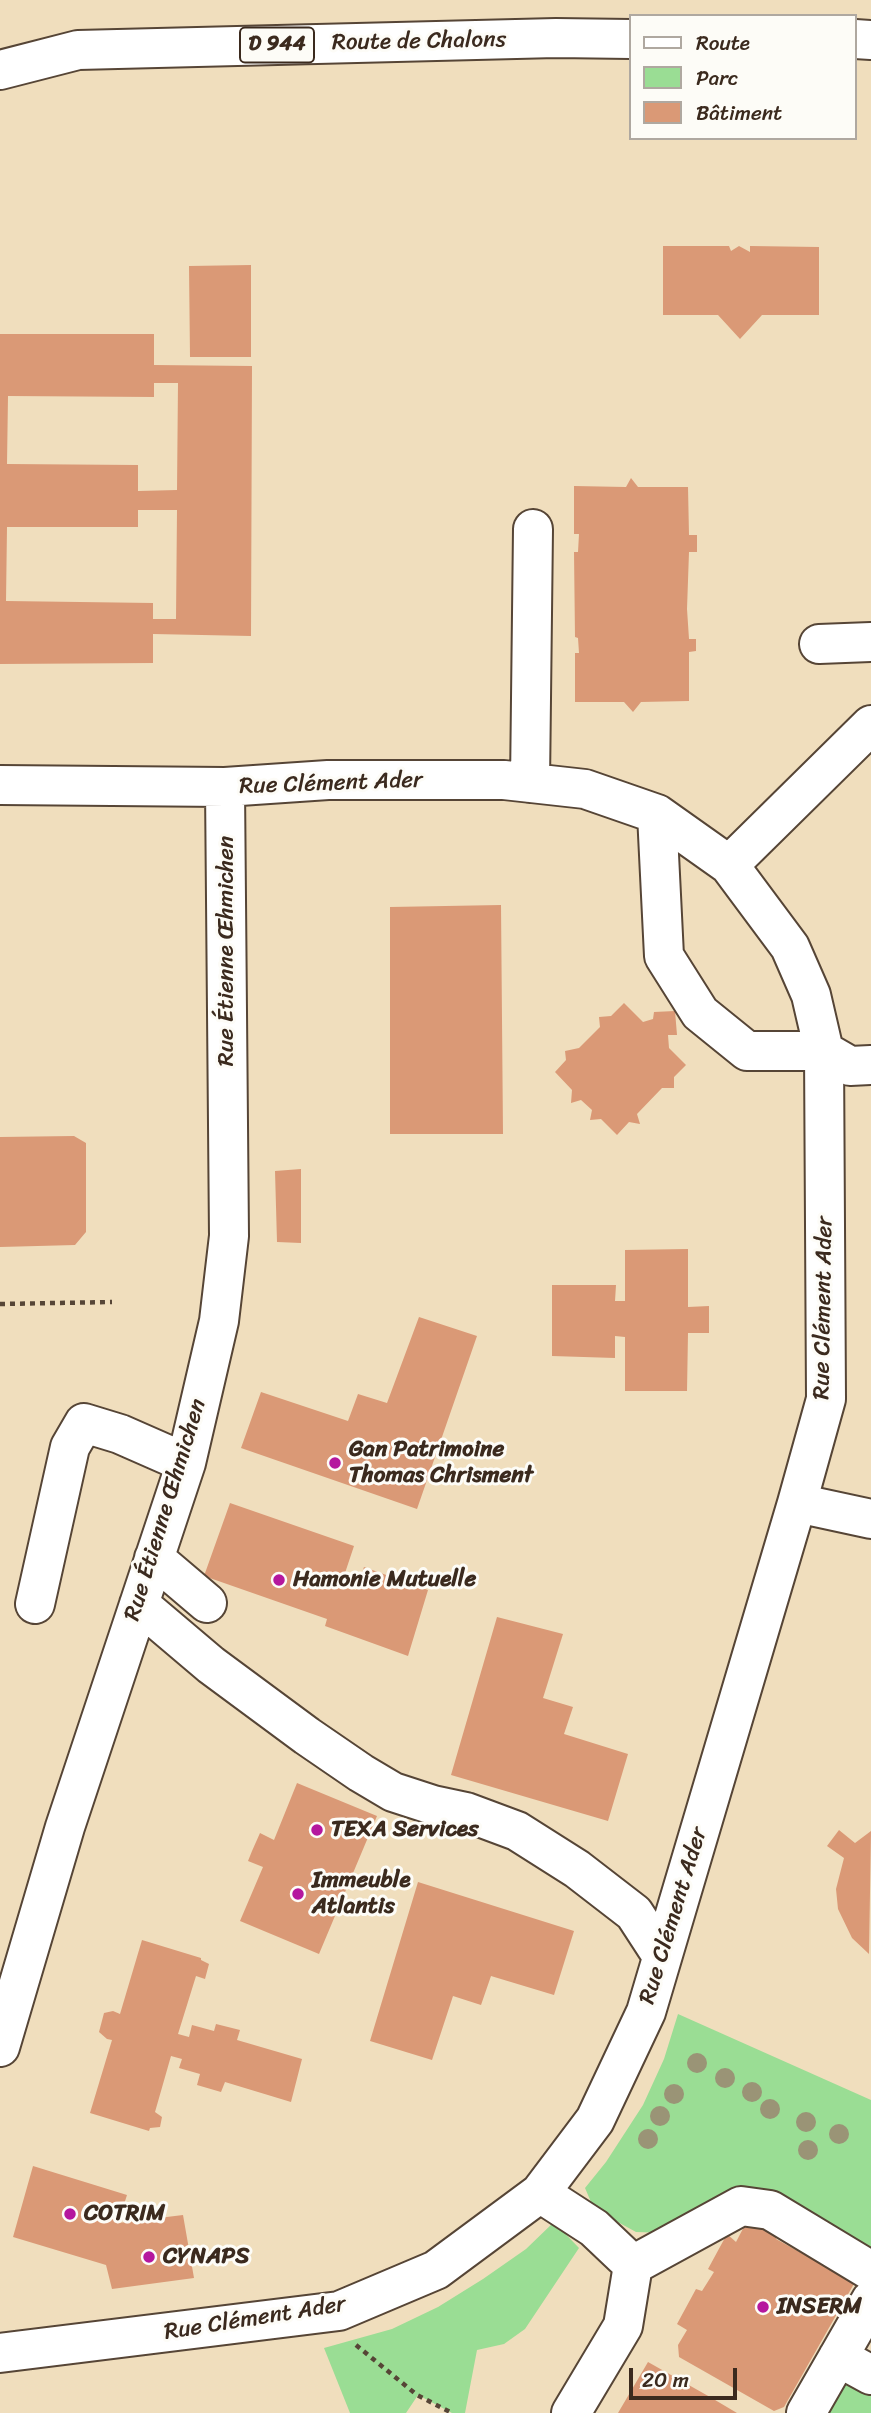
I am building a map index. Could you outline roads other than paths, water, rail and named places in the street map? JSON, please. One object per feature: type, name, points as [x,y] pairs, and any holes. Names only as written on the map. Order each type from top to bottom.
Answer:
[{"type":"street","name":"Route de Chalons","points":[[0,70],[78,50],[556,38],[630,39]]},
{"type":"street","points":[[530,783],[533,529]]},
{"type":"street","points":[[819,644],[871,642]]},
{"type":"street","points":[[729,865],[871,725]]},
{"type":"street","name":"Rue Clément Ader","points":[[0,785],[225,787],[328,780],[504,780],[585,789],[657,814],[729,865],[790,947],[811,995],[824,1051],[826,1399],[646,2012],[595,2120],[540,2193],[436,2270],[339,2311],[0,2353]]},
{"type":"street","name":"Rue Étienne Œhmichen","points":[[0,2047],[65,1827],[186,1463],[219,1321],[229,1236],[225,787]]},
{"type":"street","points":[[657,814],[664,956],[700,1013],[747,1051],[824,1051],[850,1066],[871,1065]]},
{"type":"street","points":[[34,1604],[70,1447],[83,1423],[120,1434],[186,1463]]},
{"type":"street","points":[[797,1503],[871,1519]]},
{"type":"street","points":[[154,1558],[207,1603]]},
{"type":"street","points":[[139,1604],[211,1665],[307,1737],[361,1773],[393,1792],[466,1812],[517,1831],[577,1869],[634,1913],[663,1956]]},
{"type":"street","points":[[540,2193],[594,2228],[633,2265]]},
{"type":"street","points":[[633,2265],[741,2206],[770,2210],[871,2271]]},
{"type":"street","points":[[571,2413],[623,2326],[633,2265]]},
{"type":"street","points":[[806,2413],[871,2300]]},
{"type":"street","points":[[838,2357],[871,2375]]},
{"type":"place","name":"Gan Patrimoine Thomas Chrisment","points":[[335,1463]]},
{"type":"place","name":"Hamonie Mutuelle","points":[[279,1580]]},
{"type":"place","name":"TEXA Services","points":[[317,1830]]},
{"type":"place","name":"Immeuble Atlantis","points":[[298,1894]]},
{"type":"place","name":"COTRIM","points":[[70,2214]]},
{"type":"place","name":"CYNAPS","points":[[149,2257]]},
{"type":"place","name":"INSERM","points":[[763,2307]]}]
